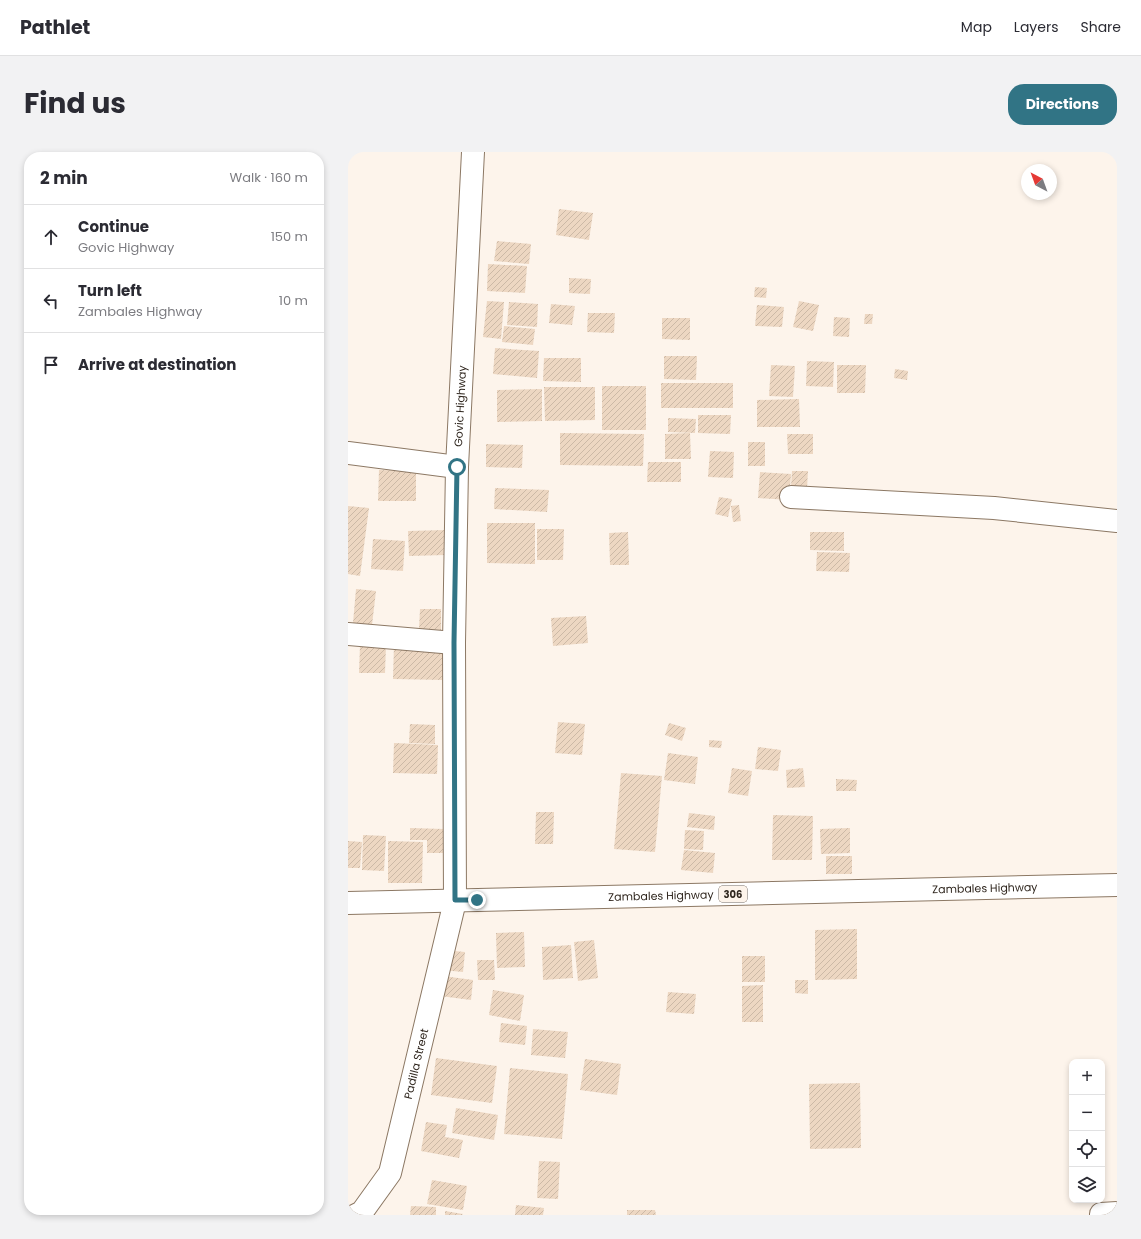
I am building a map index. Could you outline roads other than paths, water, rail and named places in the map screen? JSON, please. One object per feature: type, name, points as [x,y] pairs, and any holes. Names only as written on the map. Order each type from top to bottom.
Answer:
[{"type":"main road","name":"Govic Highway","points":[[455,900],[454,643],[457,467],[473,152]]},
{"type":"main road","points":[[348,453],[457,467]]},
{"type":"main road","points":[[791,497],[994,508],[1117,521]]},
{"type":"main road","points":[[348,634],[454,643]]},
{"type":"main road","name":"Zambales Highway","points":[[348,903],[1117,886]]},
{"type":"main road","name":"Padilla Street","points":[[356,1215],[374,1207],[390,1173],[455,900]]}]
